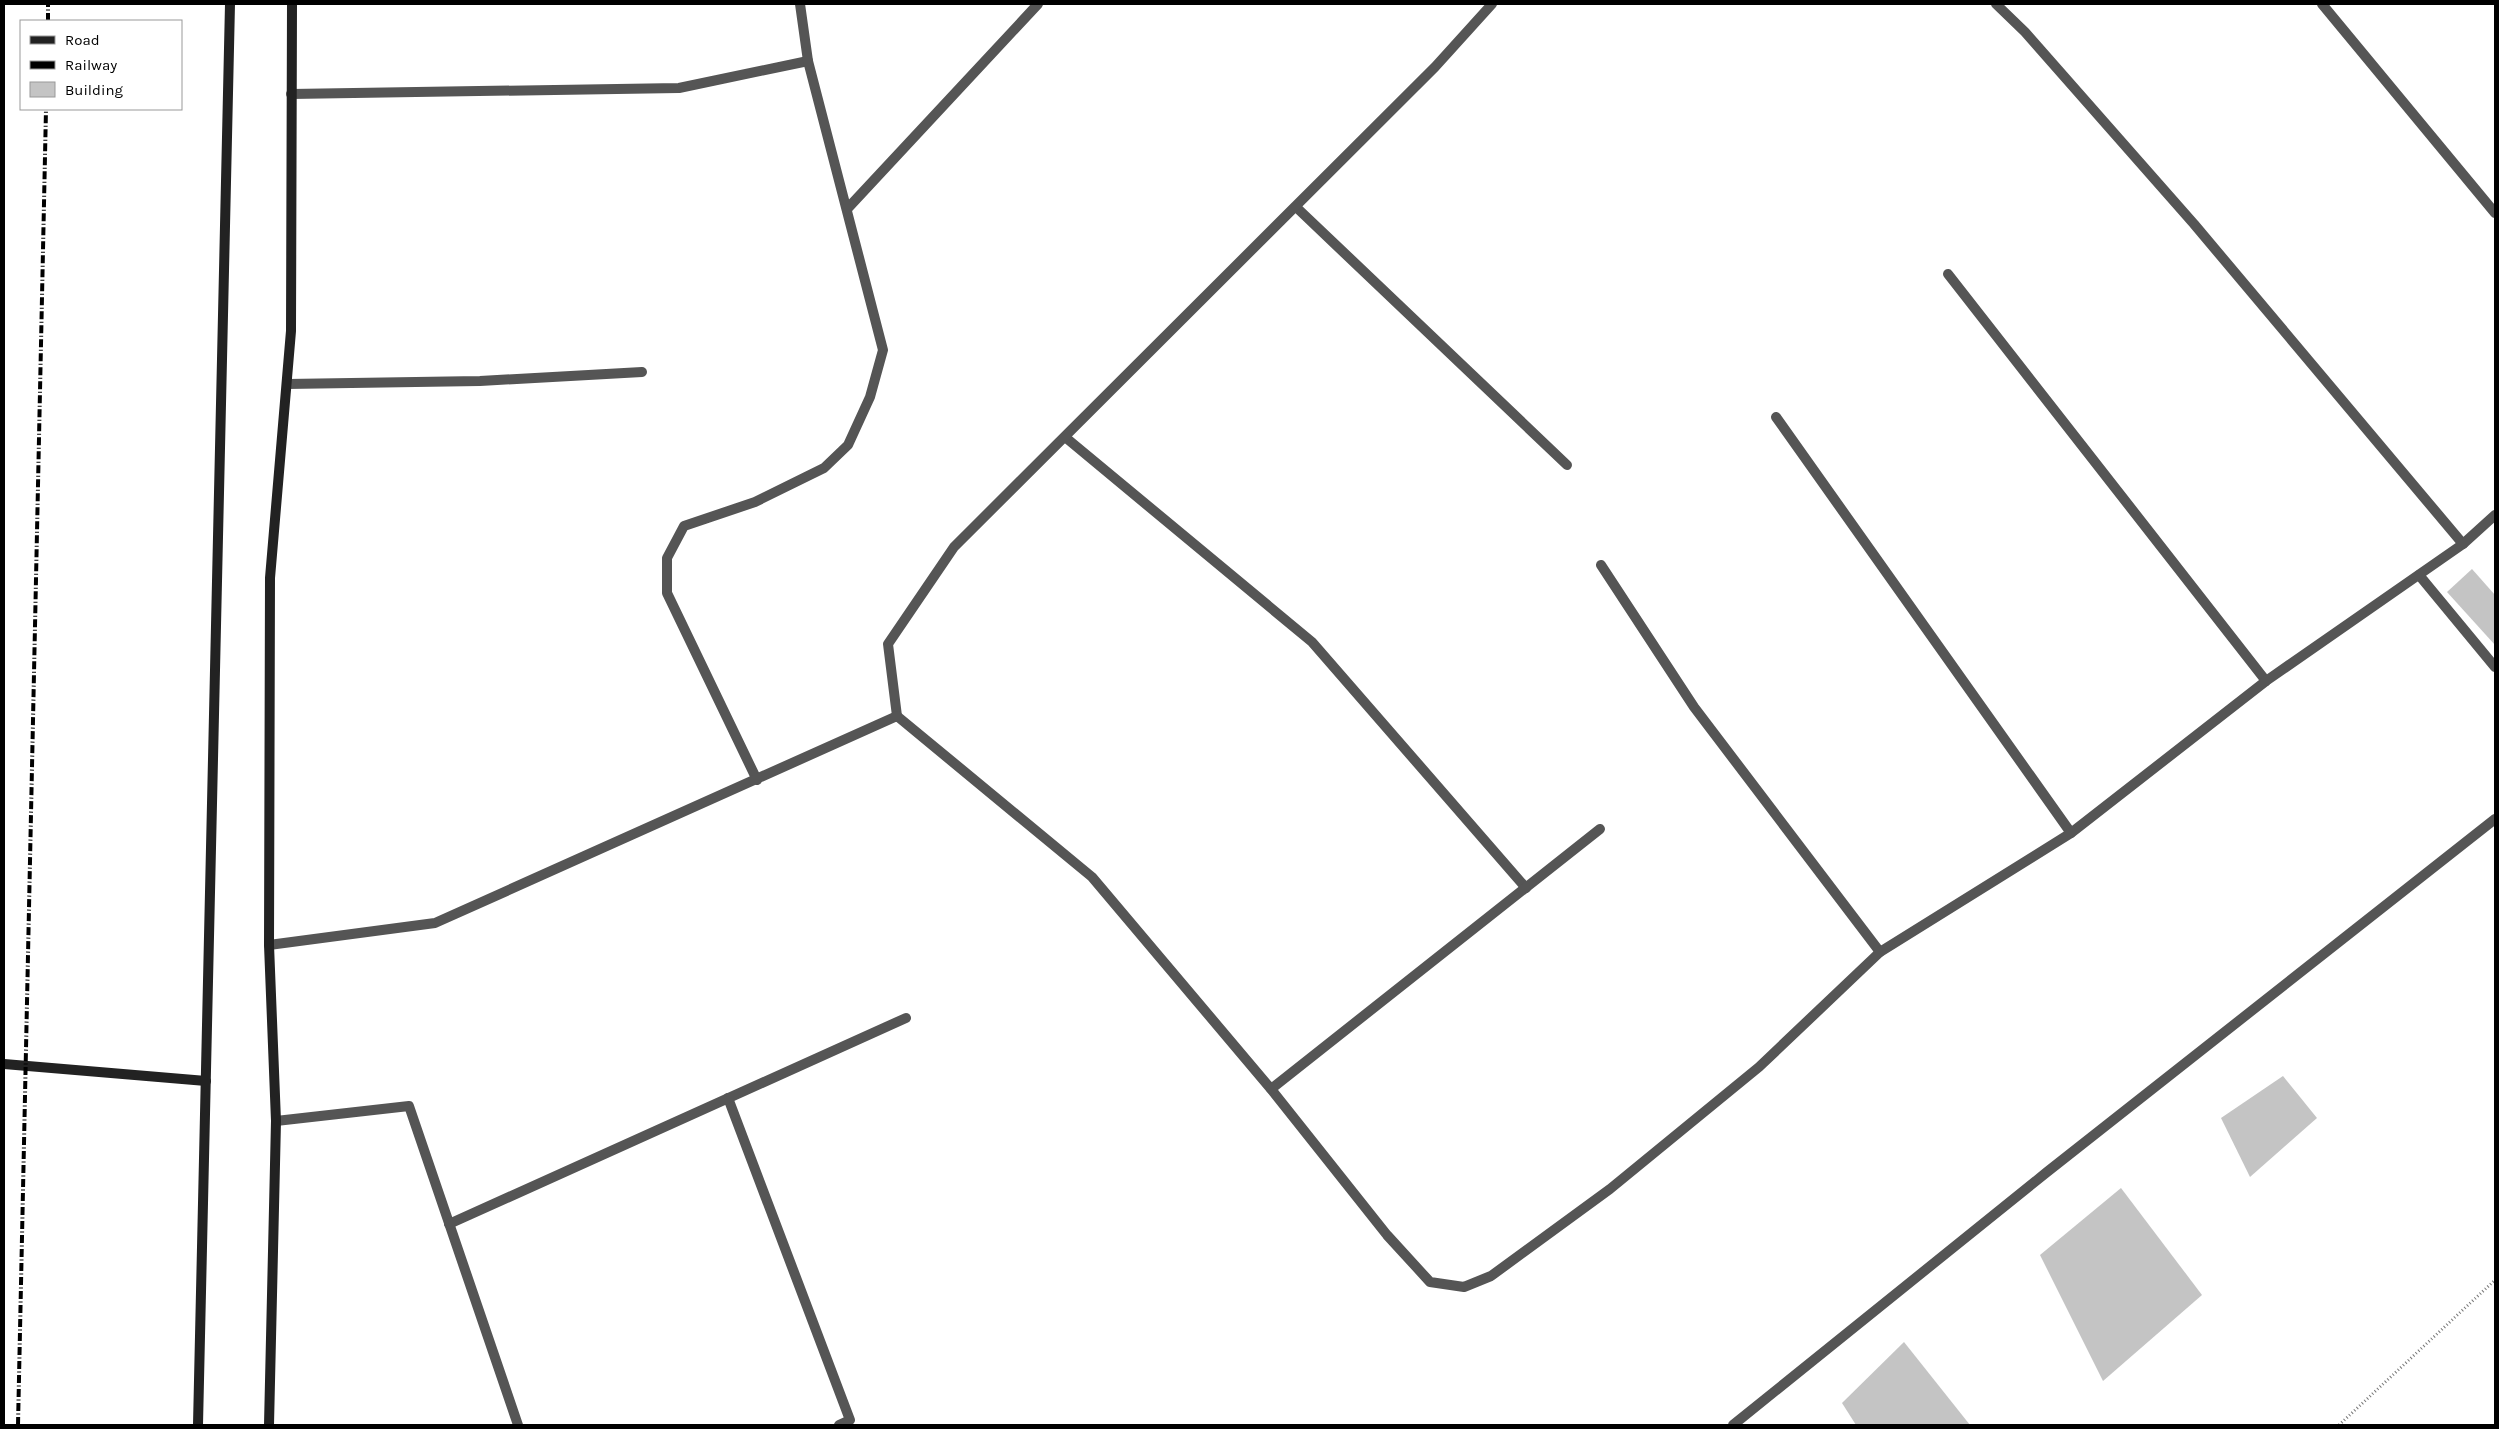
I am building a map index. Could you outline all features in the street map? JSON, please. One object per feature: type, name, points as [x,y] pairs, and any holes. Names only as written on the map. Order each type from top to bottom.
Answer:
[{"type":"street","points":[[198,1425],[230,4]]},
{"type":"street","points":[[269,1425],[276,1122],[269,945],[270,578],[291,331],[292,4]]},
{"type":"street","points":[[757,780],[667,593],[667,558],[684,526],[756,502],[824,468],[848,445],[870,397],[883,350],[848,208],[808,61],[800,4]]},
{"type":"street","points":[[848,208],[1038,4]]},
{"type":"street","points":[[1492,4],[1435,67],[954,547],[888,644],[897,716],[1092,877],[1271,1089],[1387,1235],[1430,1282],[1464,1286],[1491,1276],[1610,1189],[1759,1067],[1880,952],[2071,833],[2266,681],[2463,544],[2495,515]]},
{"type":"street","points":[[1996,4],[2025,32],[2194,224],[2463,544]]},
{"type":"street","points":[[2322,4],[2495,213]]},
{"type":"street","points":[[291,94],[679,88],[808,61]]},
{"type":"street","points":[[1296,206],[1567,465]]},
{"type":"street","points":[[1948,274],[2266,681]]},
{"type":"street","points":[[287,384],[480,381],[642,372]]},
{"type":"street","points":[[1776,417],[2071,833]]},
{"type":"street","points":[[1065,437],[1312,642],[1526,888]]},
{"type":"street","points":[[1601,565],[1694,707],[1880,952]]},
{"type":"street","points":[[2419,575],[2495,667]]},
{"type":"street","points":[[269,945],[435,923],[897,716]]},
{"type":"street","points":[[1733,1425],[2047,1172],[2495,819]]},
{"type":"street","points":[[1271,1089],[1600,829]]},
{"type":"street","points":[[449,1224],[906,1018]]},
{"type":"street","points":[[4,1064],[206,1081]]},
{"type":"street","points":[[728,1098],[850,1420],[839,1425]]},
{"type":"street","points":[[276,1122],[409,1106],[518,1425]]},
{"type":"path","points":[[2339,1425],[2495,1280]]},
{"type":"building","points":[[2472,569],[2495,595],[2495,645],[2447,592]]},
{"type":"building","points":[[2283,1076],[2317,1118],[2250,1177],[2221,1118]]},
{"type":"building","points":[[2121,1188],[2202,1295],[2103,1381],[2040,1255]]},
{"type":"building","points":[[1904,1342],[1970,1425],[1856,1425],[1842,1403]]},
{"type":"railway","points":[[48,4],[48,20]]},
{"type":"railway","points":[[18,1425],[46,110]]}]
